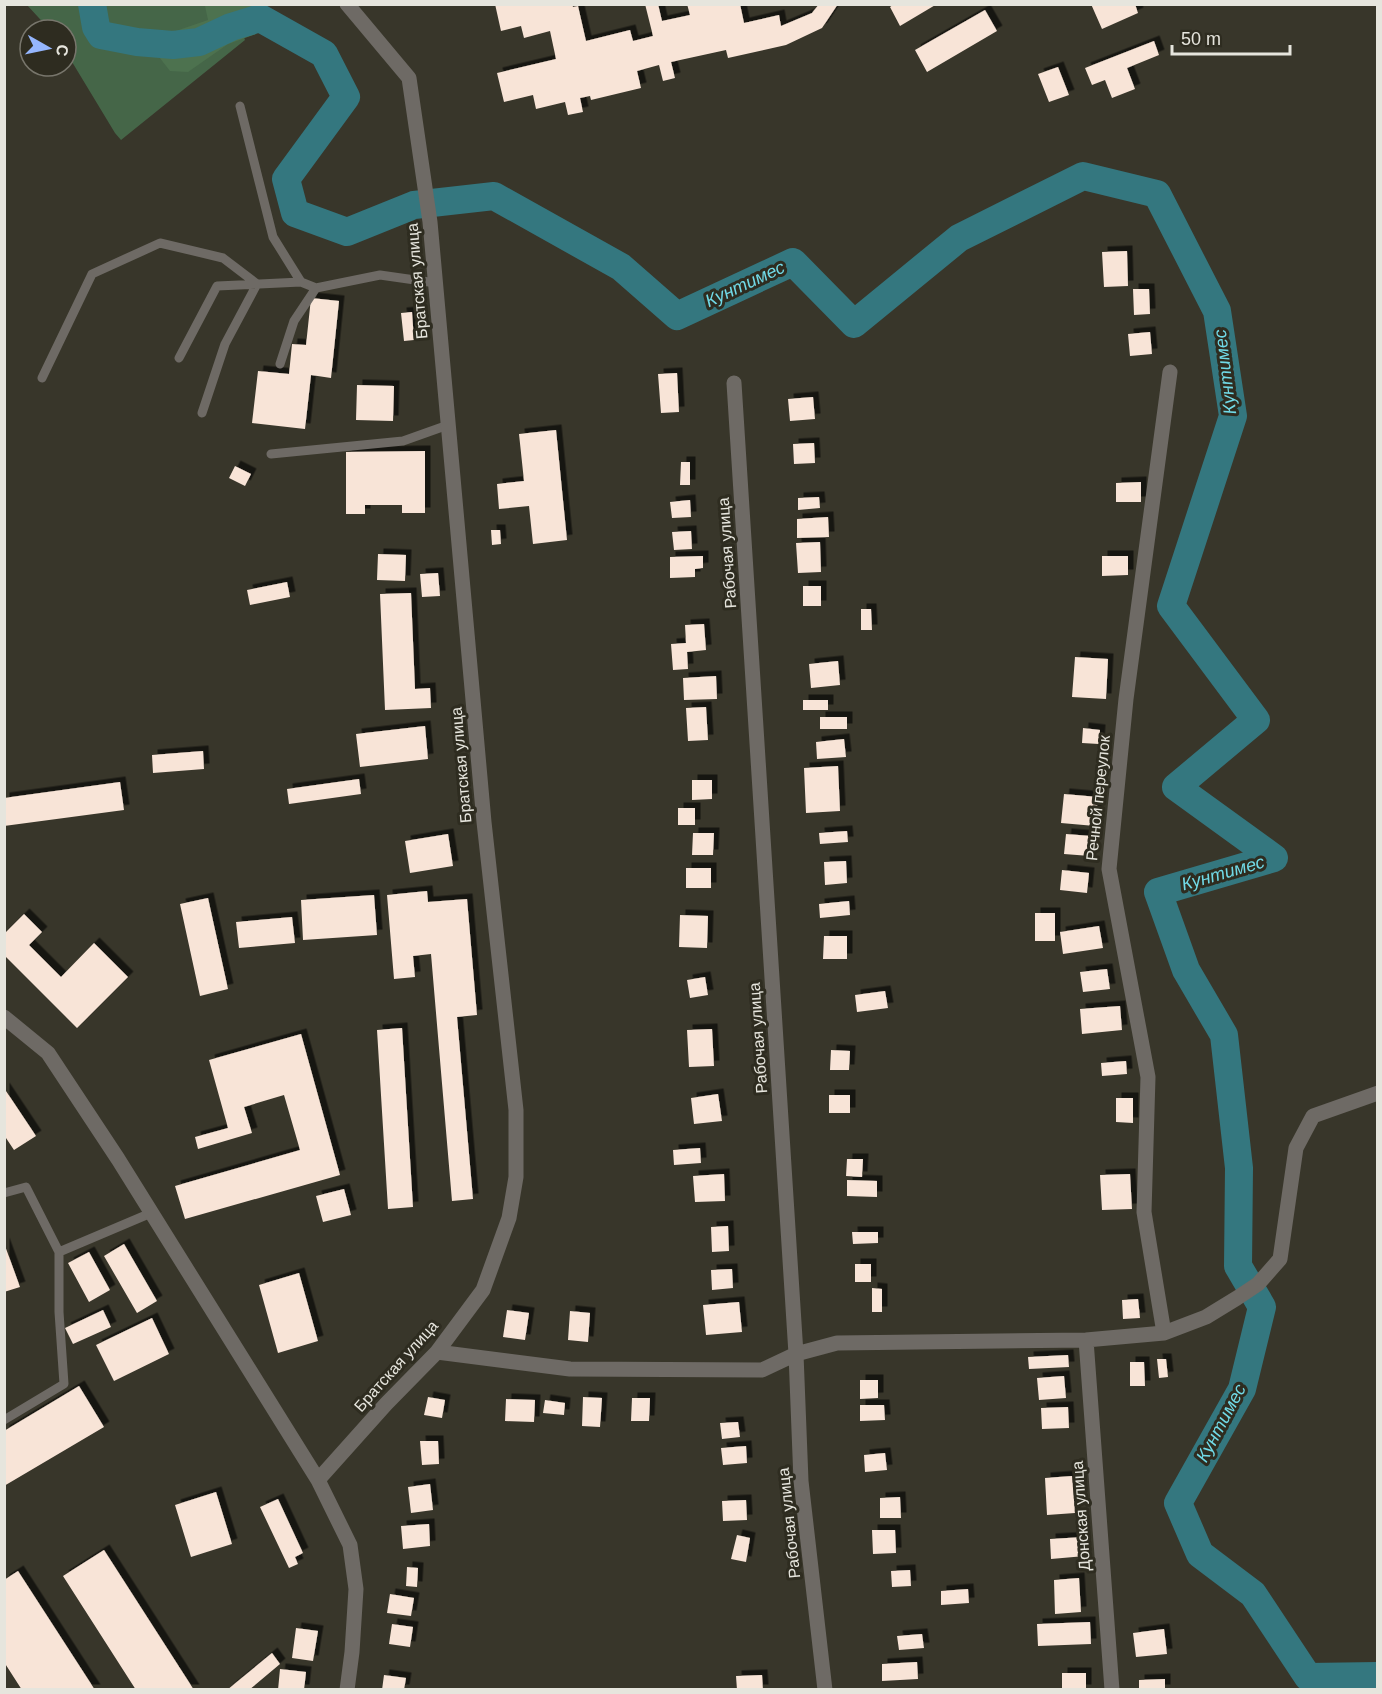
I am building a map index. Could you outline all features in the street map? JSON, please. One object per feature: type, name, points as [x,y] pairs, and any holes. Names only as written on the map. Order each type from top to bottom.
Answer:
[{"type":"street","name":"Братская улица","points":[[318,1480],[386,1404],[437,1352],[483,1290],[509,1218],[516,1177],[516,1110],[484,822],[430,222],[409,78],[347,4]]},
{"type":"street","name":"Речной переулок","points":[[1164,1333],[1144,1212],[1148,1077],[1109,869],[1126,699],[1170,372]]},
{"type":"street","name":"Рабочая улица","points":[[734,382],[796,1354],[801,1481],[825,1689]]},
{"type":"street","points":[[4,1017],[48,1053],[318,1480],[350,1545],[356,1589],[347,1689]]},
{"type":"street","points":[[437,1352],[570,1369],[762,1370],[796,1354],[837,1343],[1086,1340],[1164,1333],[1206,1317],[1258,1284],[1280,1259],[1296,1148],[1313,1116],[1377,1093]]},
{"type":"street","name":"Донская улица","points":[[1086,1340],[1112,1689]]},
{"type":"lane","points":[[240,106],[273,237],[301,282]]},
{"type":"lane","points":[[42,378],[92,274],[160,243],[224,258],[257,284]]},
{"type":"lane","points":[[179,358],[218,286],[301,282],[316,288],[380,275],[436,283]]},
{"type":"lane","points":[[202,413],[225,344],[257,284]]},
{"type":"lane","points":[[280,364],[294,321],[316,288]]},
{"type":"lane","points":[[271,454],[403,441],[448,424]]},
{"type":"lane","points":[[4,1193],[26,1187],[59,1252],[59,1312],[64,1384],[4,1420]]},
{"type":"lane","points":[[59,1252],[151,1213]]},
{"type":"green space","points":[[27,5],[232,5],[245,40],[121,140],[78,72],[78,18],[39,18]]},
{"type":"green space","points":[[206,5],[267,5],[256,34],[228,44],[188,72],[170,71],[156,53],[167,34],[208,20]]},
{"type":"building","points":[[495,4],[572,4],[573,7],[578,6],[586,41],[630,30],[633,41],[653,36],[645,4],[658,4],[662,21],[690,15],[687,4],[740,4],[744,23],[779,15],[781,26],[812,13],[819,4],[838,4],[822,28],[786,45],[728,58],[726,50],[671,62],[675,78],[663,81],[659,65],[637,71],[641,88],[591,100],[590,96],[580,98],[583,112],[568,115],[565,102],[536,109],[533,95],[504,102],[497,73],[556,59],[550,31],[524,38],[521,26],[501,31]]},
{"type":"building","points":[[894,4],[937,4],[900,26],[890,7]]},
{"type":"building","points":[[1091,4],[1135,4],[1138,13],[1102,29]]},
{"type":"building","points":[[985,10],[997,31],[927,72],[915,50]]},
{"type":"building","points":[[1154,41],[1159,55],[1127,68],[1135,89],[1112,98],[1105,80],[1092,85],[1085,68]]},
{"type":"building","points":[[1058,67],[1069,95],[1049,102],[1038,74]]},
{"type":"building","points":[[1127,251],[1128,286],[1104,287],[1102,252]]},
{"type":"building","points":[[1133,289],[1149,289],[1150,314],[1134,315]]},
{"type":"building","points":[[311,298],[339,301],[331,378],[311,375],[305,429],[252,423],[258,371],[289,374],[292,344],[306,345]]},
{"type":"building","points":[[412,312],[414,340],[404,341],[401,313]]},
{"type":"building","points":[[1150,332],[1152,354],[1130,356],[1128,334]]},
{"type":"building","points":[[677,373],[679,412],[661,413],[658,374]]},
{"type":"building","points":[[357,385],[394,386],[393,421],[356,420]]},
{"type":"building","points":[[813,397],[815,419],[790,421],[788,399]]},
{"type":"building","points":[[556,430],[567,540],[533,544],[529,506],[499,509],[497,484],[524,481],[519,434]]},
{"type":"building","points":[[814,443],[815,463],[794,464],[793,444]]},
{"type":"building","points":[[425,451],[425,513],[402,513],[402,505],[365,505],[365,514],[346,514],[346,452]]},
{"type":"building","points":[[681,462],[690,462],[690,485],[680,485]]},
{"type":"building","points":[[235,466],[251,474],[245,486],[229,478]]},
{"type":"building","points":[[1141,482],[1141,502],[1116,502],[1116,483]]},
{"type":"building","points":[[819,497],[820,508],[798,510],[798,498]]},
{"type":"building","points":[[690,500],[691,517],[672,518],[670,502]]},
{"type":"building","points":[[828,517],[829,537],[797,538],[797,519]]},
{"type":"building","points":[[491,530],[500,530],[501,544],[492,545]]},
{"type":"building","points":[[691,531],[692,549],[674,550],[672,532]]},
{"type":"building","points":[[820,542],[821,572],[798,573],[796,543]]},
{"type":"building","points":[[378,554],[406,555],[405,581],[377,580]]},
{"type":"building","points":[[703,556],[703,568],[695,569],[695,577],[670,578],[670,557]]},
{"type":"building","points":[[1102,556],[1128,556],[1128,575],[1102,576]]},
{"type":"building","points":[[438,573],[440,596],[422,597],[420,574]]},
{"type":"building","points":[[287,582],[290,597],[250,605],[247,590]]},
{"type":"building","points":[[803,586],[821,586],[821,606],[803,606]]},
{"type":"building","points":[[411,593],[415,689],[430,688],[431,708],[385,710],[380,594]]},
{"type":"building","points":[[861,609],[871,609],[872,630],[861,630]]},
{"type":"building","points":[[704,624],[706,650],[687,652],[688,669],[673,670],[671,644],[686,643],[685,625]]},
{"type":"building","points":[[1075,657],[1108,659],[1106,699],[1072,697]]},
{"type":"building","points":[[838,661],[840,685],[811,688],[809,664]]},
{"type":"building","points":[[716,676],[717,699],[684,700],[683,678]]},
{"type":"building","points":[[803,700],[828,700],[828,710],[803,710]]},
{"type":"building","points":[[706,707],[708,740],[688,741],[686,708]]},
{"type":"building","points":[[820,717],[847,717],[847,729],[820,729]]},
{"type":"building","points":[[425,726],[428,759],[360,767],[356,734]]},
{"type":"building","points":[[1083,728],[1100,730],[1099,744],[1082,743]]},
{"type":"building","points":[[844,739],[846,757],[817,759],[816,742]]},
{"type":"building","points":[[203,751],[204,769],[153,773],[152,755]]},
{"type":"building","points":[[838,766],[840,811],[806,813],[804,768]]},
{"type":"building","points":[[359,779],[361,794],[289,804],[287,789]]},
{"type":"building","points":[[692,780],[712,780],[712,799],[692,800]]},
{"type":"building","points":[[120,782],[124,810],[4,826],[4,798]]},
{"type":"building","points":[[1064,794],[1098,797],[1095,826],[1061,823]]},
{"type":"building","points":[[678,808],[695,808],[695,825],[678,825]]},
{"type":"building","points":[[847,831],[848,842],[820,844],[819,833]]},
{"type":"building","points":[[693,833],[714,833],[713,855],[692,855]]},
{"type":"building","points":[[448,834],[453,866],[410,873],[405,841]]},
{"type":"building","points":[[1066,834],[1091,836],[1090,856],[1064,854]]},
{"type":"building","points":[[846,861],[847,883],[825,885],[824,862]]},
{"type":"building","points":[[686,868],[711,868],[711,888],[686,888]]},
{"type":"building","points":[[1062,870],[1089,873],[1087,893],[1060,890]]},
{"type":"building","points":[[427,891],[428,902],[467,899],[477,1015],[457,1017],[473,1199],[452,1201],[431,954],[413,956],[415,977],[394,979],[387,895]]},
{"type":"building","points":[[374,895],[377,935],[303,940],[301,900]]},
{"type":"building","points":[[208,898],[228,989],[200,996],[180,904]]},
{"type":"building","points":[[849,901],[850,915],[820,918],[819,904]]},
{"type":"building","points":[[1035,913],[1055,913],[1055,941],[1035,941]]},
{"type":"building","points":[[24,914],[42,932],[29,945],[61,977],[94,943],[128,977],[77,1028],[4,955],[4,934]]},
{"type":"building","points":[[680,915],[708,916],[707,948],[679,947]]},
{"type":"building","points":[[292,917],[295,943],[239,948],[236,922]]},
{"type":"building","points":[[1099,926],[1103,948],[1063,954],[1060,932]]},
{"type":"building","points":[[824,936],[847,936],[847,959],[823,959]]},
{"type":"building","points":[[1107,969],[1110,989],[1083,992],[1080,972]]},
{"type":"building","points":[[705,977],[708,995],[690,998],[687,980]]},
{"type":"building","points":[[885,991],[888,1008],[857,1012],[855,995]]},
{"type":"building","points":[[1120,1006],[1122,1030],[1082,1034],[1080,1009]]},
{"type":"building","points":[[402,1028],[413,1207],[388,1209],[377,1030]]},
{"type":"building","points":[[712,1029],[714,1066],[689,1067],[687,1030]]},
{"type":"building","points":[[301,1034],[340,1175],[185,1219],[175,1186],[300,1150],[284,1095],[244,1107],[252,1133],[198,1149],[195,1137],[228,1128],[209,1060]]},
{"type":"building","points":[[831,1050],[850,1051],[849,1070],[830,1070]]},
{"type":"building","points":[[1126,1061],[1127,1074],[1102,1076],[1101,1063]]},
{"type":"building","points":[[4,1088],[36,1136],[14,1150],[4,1135]]},
{"type":"building","points":[[718,1094],[722,1121],[694,1124],[691,1098]]},
{"type":"building","points":[[829,1095],[850,1095],[850,1113],[829,1113]]},
{"type":"building","points":[[1116,1098],[1133,1098],[1133,1123],[1116,1122]]},
{"type":"building","points":[[700,1148],[701,1163],[674,1165],[673,1150]]},
{"type":"building","points":[[847,1159],[863,1159],[862,1177],[846,1176]]},
{"type":"building","points":[[724,1174],[725,1201],[695,1202],[693,1176]]},
{"type":"building","points":[[1130,1174],[1132,1209],[1102,1210],[1100,1175]]},
{"type":"building","points":[[847,1180],[877,1181],[877,1197],[847,1196]]},
{"type":"building","points":[[344,1189],[351,1215],[323,1222],[316,1196]]},
{"type":"building","points":[[728,1226],[729,1251],[712,1252],[711,1227]]},
{"type":"building","points":[[852,1232],[878,1232],[878,1243],[853,1244]]},
{"type":"building","points":[[4,1243],[20,1287],[4,1292]]},
{"type":"building","points":[[124,1244],[157,1301],[137,1313],[104,1256]]},
{"type":"building","points":[[89,1252],[110,1290],[89,1302],[68,1263]]},
{"type":"building","points":[[855,1264],[871,1264],[871,1282],[855,1282]]},
{"type":"building","points":[[732,1269],[733,1288],[712,1290],[711,1270]]},
{"type":"building","points":[[299,1273],[318,1341],[278,1353],[259,1285]]},
{"type":"building","points":[[872,1288],[882,1289],[882,1312],[872,1312]]},
{"type":"building","points":[[1138,1299],[1140,1318],[1123,1319],[1122,1300]]},
{"type":"building","points":[[739,1302],[742,1332],[706,1335],[703,1305]]},
{"type":"building","points":[[103,1310],[111,1327],[73,1344],[65,1328]]},
{"type":"building","points":[[507,1310],[529,1313],[525,1340],[503,1337]]},
{"type":"building","points":[[570,1311],[590,1313],[588,1342],[568,1340]]},
{"type":"building","points":[[152,1318],[169,1354],[114,1381],[96,1345]]},
{"type":"building","points":[[1068,1355],[1069,1367],[1029,1369],[1028,1357]]},
{"type":"building","points":[[1157,1359],[1166,1359],[1168,1377],[1159,1378]]},
{"type":"building","points":[[1130,1362],[1144,1362],[1145,1386],[1130,1386]]},
{"type":"building","points":[[1064,1376],[1066,1398],[1039,1400],[1037,1378]]},
{"type":"building","points":[[860,1380],[878,1380],[878,1398],[860,1399]]},
{"type":"building","points":[[79,1386],[104,1427],[4,1486],[4,1431]]},
{"type":"building","points":[[428,1397],[445,1400],[442,1418],[424,1415]]},
{"type":"building","points":[[583,1397],[602,1398],[600,1427],[582,1426]]},
{"type":"building","points":[[632,1398],[650,1398],[649,1421],[631,1421]]},
{"type":"building","points":[[506,1399],[535,1400],[534,1422],[505,1421]]},
{"type":"building","points":[[545,1400],[565,1403],[564,1415],[543,1413]]},
{"type":"building","points":[[860,1405],[884,1405],[885,1420],[860,1421]]},
{"type":"building","points":[[1068,1407],[1069,1428],[1042,1429],[1041,1408]]},
{"type":"building","points":[[738,1422],[740,1437],[722,1439],[720,1423]]},
{"type":"building","points":[[420,1441],[438,1441],[439,1464],[422,1465]]},
{"type":"building","points":[[746,1446],[747,1463],[723,1465],[721,1448]]},
{"type":"building","points":[[885,1453],[887,1470],[865,1472],[864,1455]]},
{"type":"building","points":[[1072,1476],[1075,1513],[1047,1515],[1045,1478]]},
{"type":"building","points":[[430,1484],[433,1510],[411,1513],[408,1487]]},
{"type":"building","points":[[216,1492],[232,1544],[191,1557],[175,1505]]},
{"type":"building","points":[[900,1497],[901,1518],[880,1518],[880,1498]]},
{"type":"building","points":[[278,1499],[303,1553],[295,1557],[298,1564],[289,1568],[260,1507]]},
{"type":"building","points":[[746,1500],[747,1520],[723,1521],[722,1501]]},
{"type":"building","points":[[429,1524],[430,1546],[403,1549],[401,1526]]},
{"type":"building","points":[[872,1530],[895,1530],[896,1553],[873,1554]]},
{"type":"building","points":[[737,1535],[750,1538],[746,1562],[731,1559]]},
{"type":"building","points":[[1084,1537],[1085,1556],[1051,1559],[1050,1539]]},
{"type":"building","points":[[104,1550],[194,1690],[136,1690],[63,1576]]},
{"type":"building","points":[[407,1567],[418,1568],[417,1587],[406,1586]]},
{"type":"building","points":[[910,1570],[911,1586],[892,1587],[891,1571]]},
{"type":"building","points":[[18,1571],[95,1690],[22,1690],[4,1662],[4,1580]]},
{"type":"building","points":[[1079,1578],[1081,1612],[1055,1614],[1054,1580]]},
{"type":"building","points":[[968,1589],[969,1603],[941,1605],[941,1591]]},
{"type":"building","points":[[390,1594],[414,1598],[411,1616],[387,1613]]},
{"type":"building","points":[[1090,1622],[1091,1644],[1038,1646],[1037,1624]]},
{"type":"building","points":[[392,1624],[413,1627],[410,1647],[389,1644]]},
{"type":"building","points":[[296,1628],[318,1631],[313,1661],[292,1658]]},
{"type":"building","points":[[1164,1629],[1167,1654],[1136,1657],[1133,1633]]},
{"type":"building","points":[[922,1634],[924,1648],[899,1650],[897,1636]]},
{"type":"building","points":[[272,1653],[280,1664],[249,1690],[227,1690]]},
{"type":"building","points":[[917,1662],[918,1679],[882,1681],[882,1664]]},
{"type":"building","points":[[280,1669],[306,1672],[304,1690],[278,1690]]},
{"type":"building","points":[[1062,1673],[1086,1673],[1086,1690],[1062,1690]]},
{"type":"building","points":[[384,1675],[406,1678],[404,1690],[382,1690]]},
{"type":"building","points":[[762,1675],[763,1690],[737,1690],[736,1676]]},
{"type":"building","points":[[1165,1679],[1165,1690],[1139,1690],[1139,1680]]},
{"type":"waterway","name":"Кунтимес","points":[[92,4],[96,27],[101,35],[137,42],[173,45],[199,42],[231,27],[260,18],[324,54],[346,97],[286,179],[295,213],[347,232],[414,205],[494,196],[621,267],[677,316],[793,262],[854,324],[959,238],[1083,176],[1157,194],[1217,311],[1233,416],[1171,606],[1256,720],[1176,787],[1274,858],[1158,892],[1186,970],[1224,1035],[1239,1168],[1238,1266],[1262,1307],[1242,1389],[1178,1503],[1200,1554],[1253,1594],[1308,1677],[1378,1676]]}]
